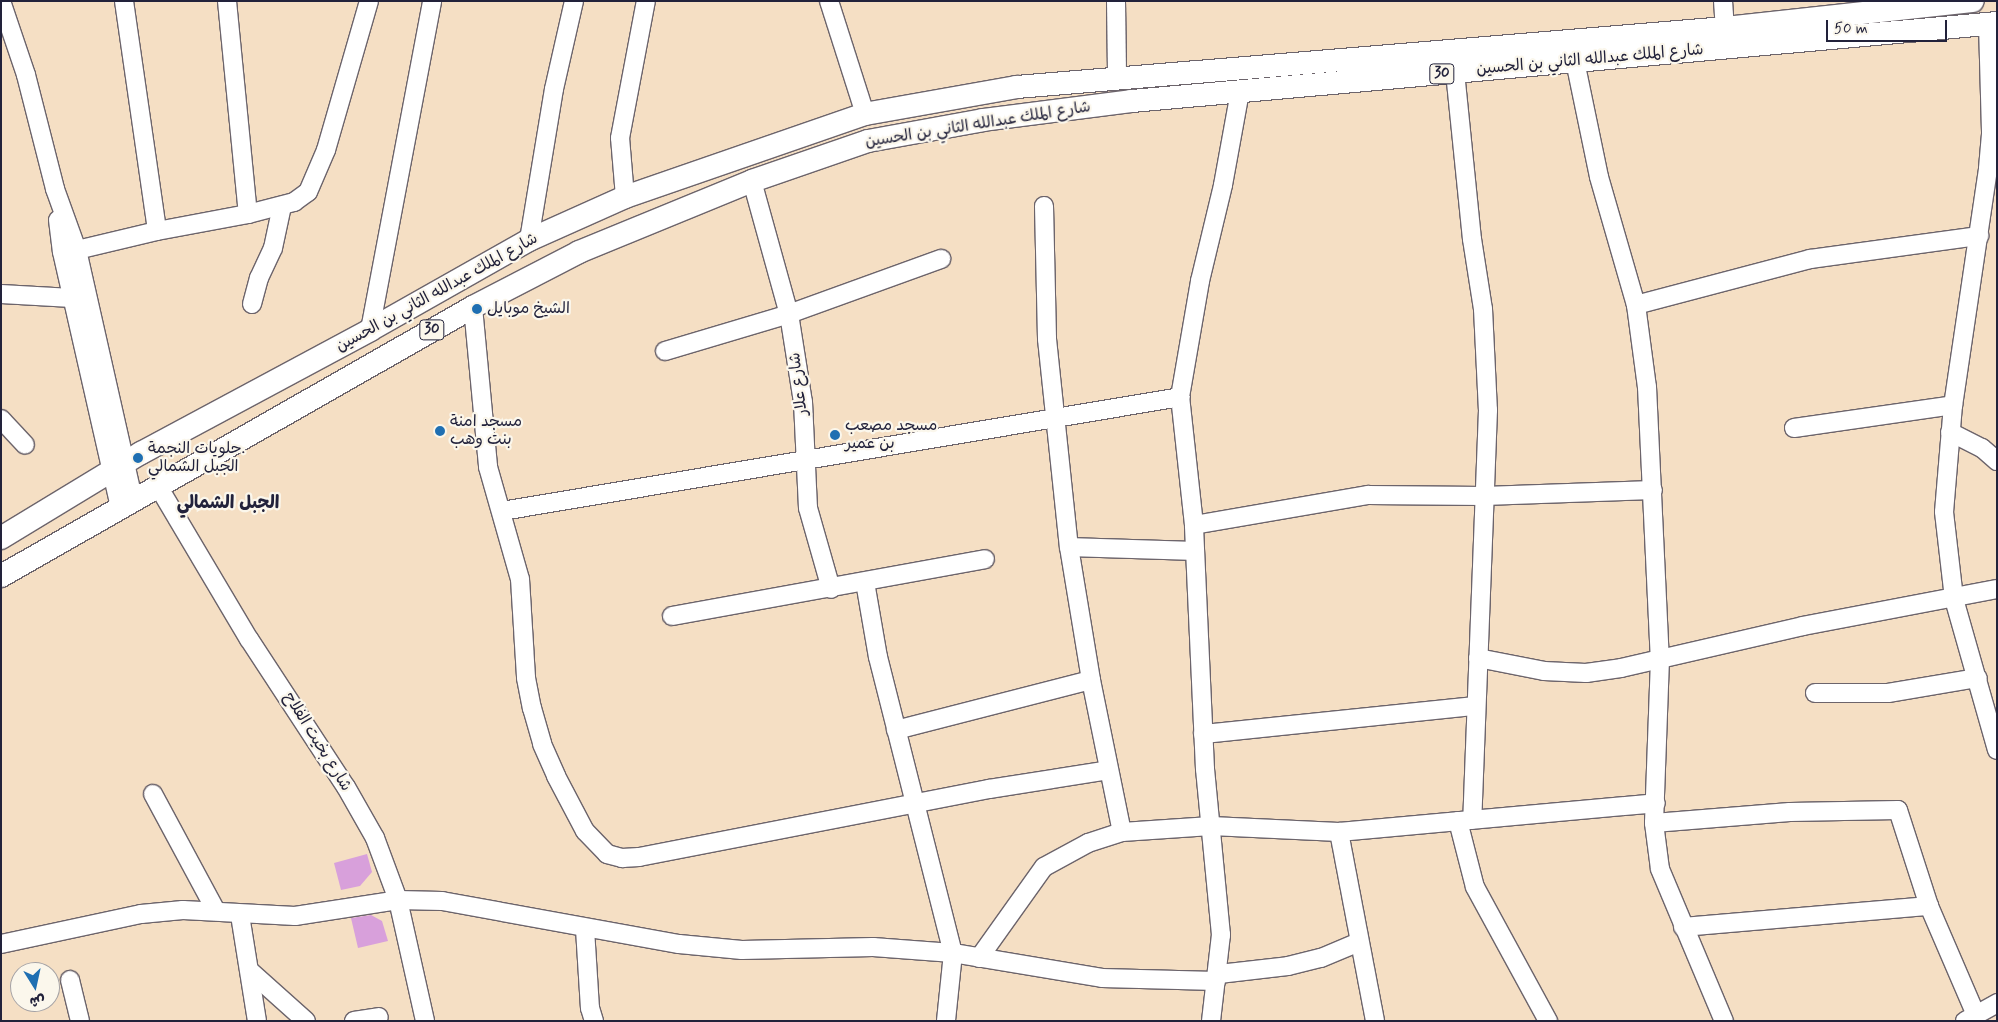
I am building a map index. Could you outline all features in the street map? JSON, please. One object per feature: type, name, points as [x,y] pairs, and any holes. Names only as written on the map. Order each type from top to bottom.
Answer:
[{"type":"main road","name":"شارع الملك عبدالله الثاني بن الحسين","points":[[1,538],[118,468],[370,330],[529,240],[624,197],[865,114],[989,91],[1117,77],[1286,76],[1349,72],[1973,1]]},
{"type":"main road","name":"شارع الملك عبدالله الثاني بن الحسين","points":[[1349,72],[1455,72],[1992,23]]},
{"type":"main road","name":"شارع الملك عبدالله الثاني بن الحسين","points":[[1,576],[473,307],[579,252],[752,181],[842,149],[888,136],[1038,112],[1240,91],[1286,76]]},
{"type":"street","points":[[1,1],[26,75],[55,189],[77,250],[118,468]]},
{"type":"street","points":[[124,1],[157,230]]},
{"type":"street","points":[[227,1],[248,214]]},
{"type":"street","points":[[77,250],[157,230],[282,206],[294,202],[308,192],[326,150],[369,1]]},
{"type":"street","points":[[370,330],[432,1]]},
{"type":"street","points":[[529,240],[554,90],[574,1]]},
{"type":"street","points":[[624,197],[620,138],[646,1]]},
{"type":"street","points":[[829,1],[865,114]]},
{"type":"street","points":[[1116,1],[1117,77]]},
{"type":"street","points":[[1723,1],[1725,28]]},
{"type":"street","points":[[1992,23],[1991,134],[1980,236],[1953,405],[1944,512],[1954,599],[1997,750]]},
{"type":"street","points":[[1575,61],[1599,177],[1636,305],[1647,387],[1660,659],[1654,822],[1660,868],[1683,927],[1724,1021]]},
{"type":"street","points":[[1455,72],[1485,334],[1488,410],[1478,658],[1465,820],[1475,887],[1548,1021]]},
{"type":"street","points":[[1211,1021],[1221,935],[1204,734],[1194,525],[1180,397],[1200,282],[1223,185],[1240,91]]},
{"type":"street","name":"شارع علار","points":[[752,181],[790,314],[802,402],[808,508],[831,588]]},
{"type":"street","points":[[55,189],[62,252],[72,298],[127,503]]},
{"type":"street","points":[[252,304],[259,278],[273,248],[282,206]]},
{"type":"street","points":[[1044,206],[1043,273],[1054,417],[1070,547],[1091,680],[1122,832]]},
{"type":"street","points":[[1636,305],[1810,259],[1980,236]]},
{"type":"street","points":[[664,350],[790,314],[941,259]]},
{"type":"street","points":[[1,294],[72,298]]},
{"type":"street","points":[[473,307],[488,467],[520,579],[526,678],[542,744],[585,831],[608,854],[622,858],[639,857],[989,789],[1109,770]]},
{"type":"street","points":[[502,512],[1180,397]]},
{"type":"street","points":[[1794,428],[1953,405]]},
{"type":"street","points":[[1,420],[25,445]]},
{"type":"street","points":[[1950,432],[1982,448],[1997,460]]},
{"type":"street","name":"شارع بخيت الفلاح","points":[[158,486],[249,639],[346,787],[375,838],[398,900],[425,1021]]},
{"type":"street","points":[[1194,525],[1361,496],[1484,496],[1653,490]]},
{"type":"street","points":[[1070,547],[1195,551]]},
{"type":"street","points":[[672,616],[985,559]]},
{"type":"street","points":[[866,582],[878,657],[953,953],[946,1021]]},
{"type":"street","points":[[1478,658],[1544,671],[1586,673],[1660,659],[1802,626],[1954,599],[1997,589]]},
{"type":"street","points":[[1815,694],[1888,693],[1978,678]]},
{"type":"street","points":[[896,730],[1091,680]]},
{"type":"street","points":[[1204,734],[1474,706]]},
{"type":"street","points":[[153,794],[216,911]]},
{"type":"street","points":[[979,958],[1044,867],[1088,843],[1122,832],[1212,826],[1274,826],[1339,832],[1656,803]]},
{"type":"street","points":[[1654,822],[1713,816],[1894,808],[1902,817],[1929,906],[1971,1018],[1997,1003]]},
{"type":"street","points":[[1339,832],[1375,1021]]},
{"type":"street","points":[[1,944],[141,914],[183,910],[216,911],[240,915],[295,916],[398,900],[442,901],[585,929],[742,950],[873,947],[953,953],[1102,978],[1217,977],[1288,966],[1321,958],[1359,942]]},
{"type":"street","points":[[1683,927],[1929,906]]},
{"type":"street","points":[[240,915],[257,1021]]},
{"type":"street","points":[[585,929],[590,1008],[594,1021]]},
{"type":"street","points":[[250,971],[306,1021]]},
{"type":"street","points":[[70,980],[80,1021]]},
{"type":"street","points":[[354,1021],[379,1017]]},
{"type":"building","points":[[367,854],[372,872],[360,886],[341,890],[334,863]]},
{"type":"building","points":[[371,915],[382,921],[388,941],[358,948],[351,918]]},
{"type":"place","name":"الشيخ موبايل","points":[[477,309]]},
{"type":"place","name":"مسجد امنة بنت وهب","points":[[440,431]]},
{"type":"place","name":"مسجد مصعب بن عمير","points":[[835,435]]},
{"type":"place","name":"حلويات النجمة. الجبل الشمالي","points":[[138,458]]},
{"type":"district","name":"الجبل الشمالي","points":[[228,503]]}]
